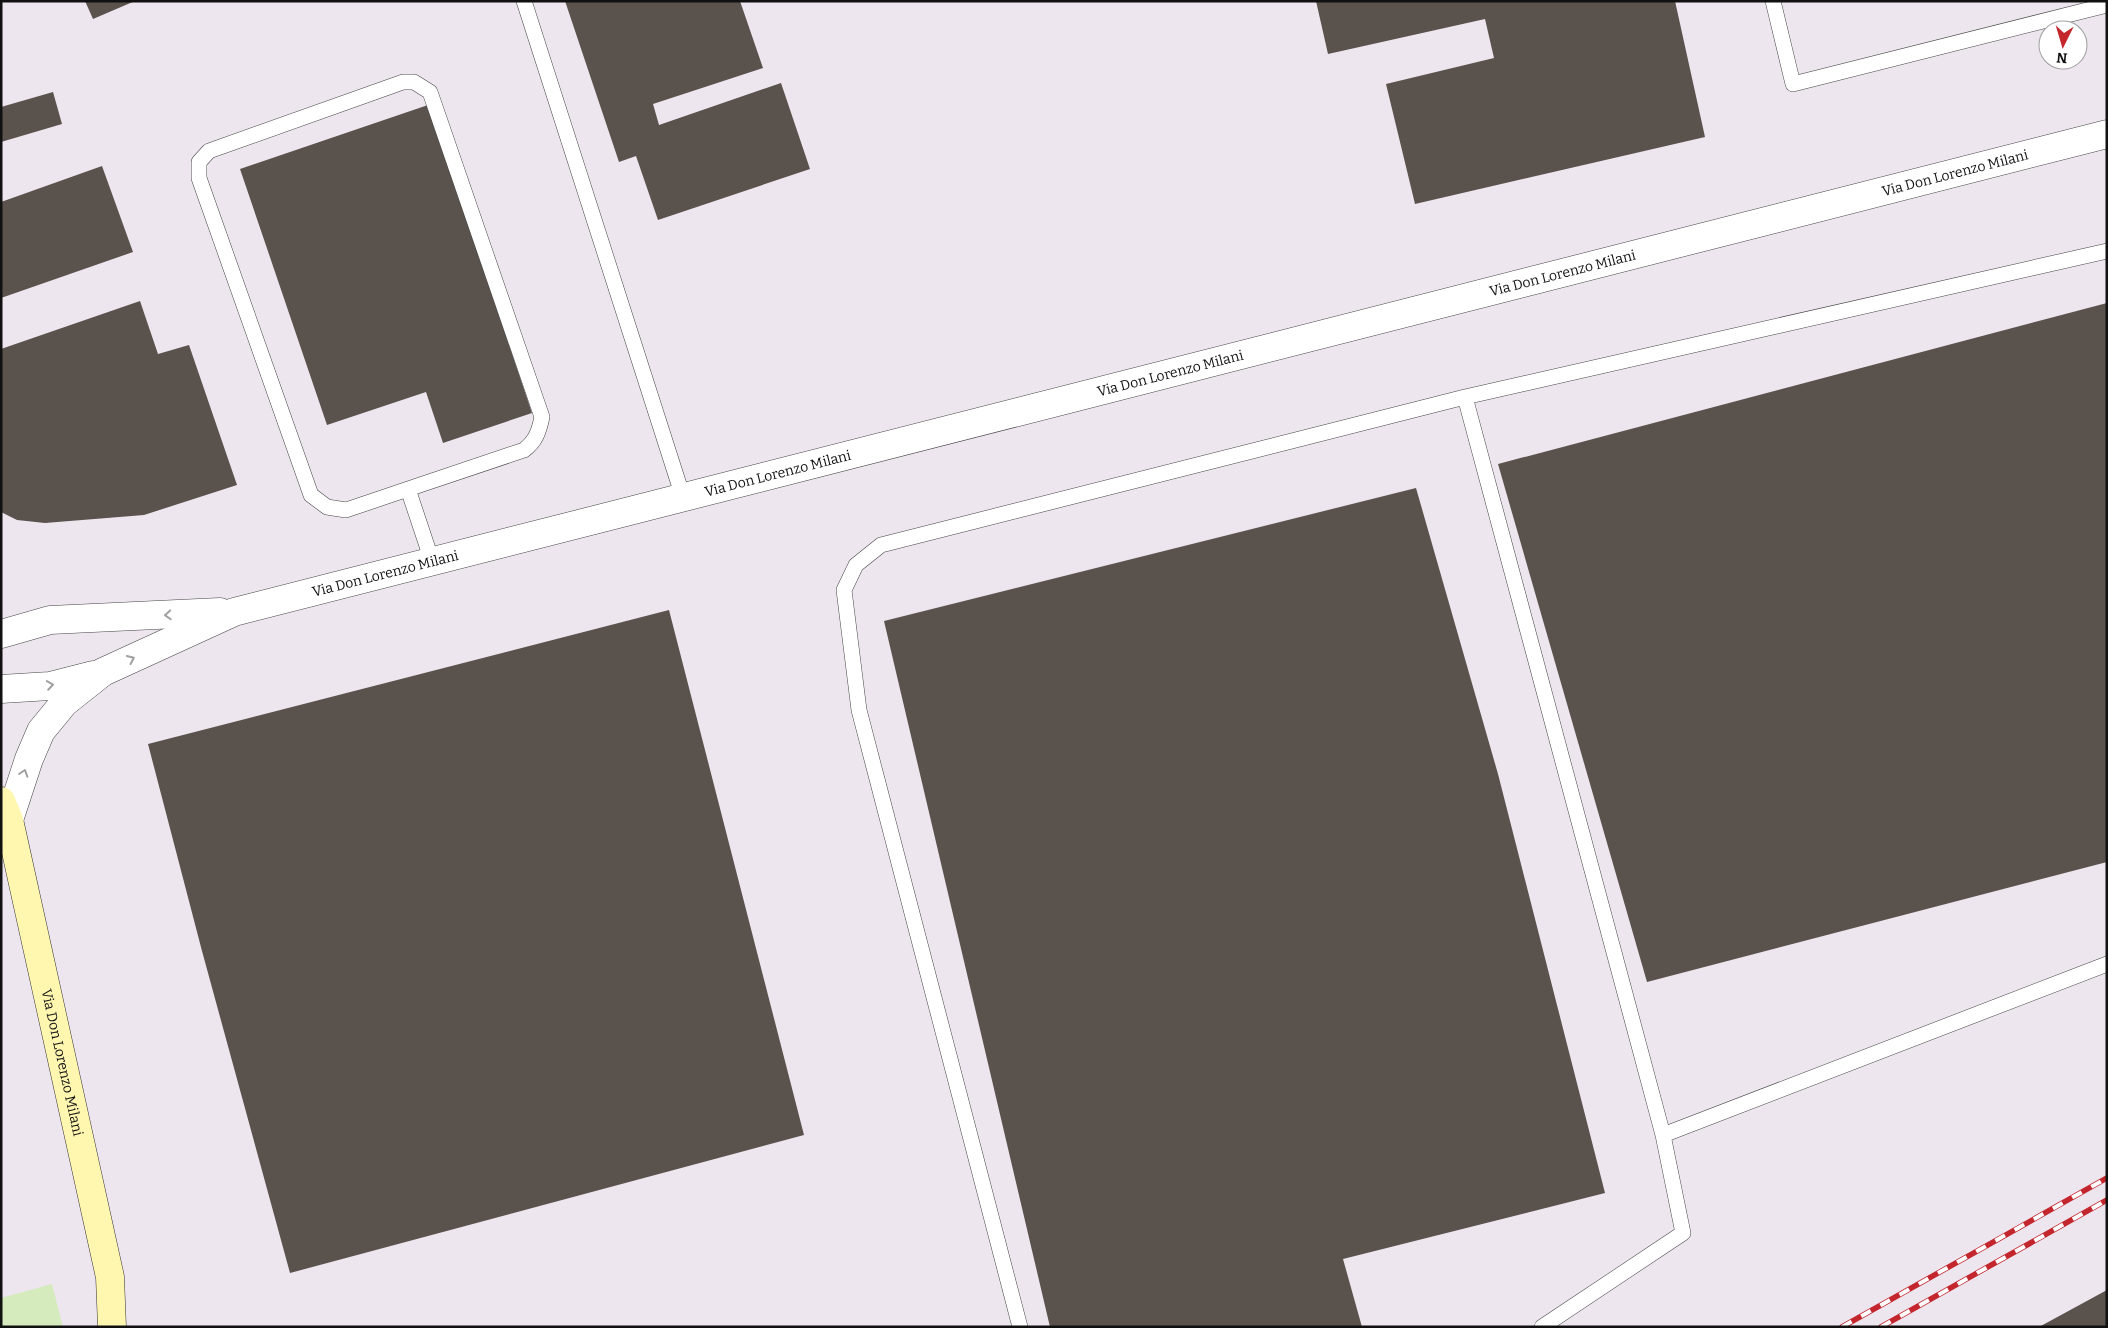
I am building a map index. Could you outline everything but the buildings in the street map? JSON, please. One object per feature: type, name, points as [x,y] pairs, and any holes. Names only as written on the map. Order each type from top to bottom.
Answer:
[{"type":"street","name":"Via Don Lorenzo Milani","points":[[234,612],[2107,134]]},
{"type":"street","points":[[1,617],[50,620],[234,612]]},
{"type":"street","points":[[1,689],[50,686],[103,672],[234,612]]},
{"type":"street","points":[[1,634],[50,620]]},
{"type":"street","points":[[5,810],[41,731],[64,703],[103,672]]},
{"type":"street","name":"Via Don Lorenzo Milani","points":[[5,810],[110,1277],[112,1327]]},
{"type":"lane","points":[[524,1],[683,497]]},
{"type":"lane","points":[[1773,1],[1793,84],[2107,5]]},
{"type":"lane","points":[[403,82],[414,82],[430,92],[542,417],[540,428],[533,443],[524,450],[408,489],[346,510],[327,507],[311,495],[199,178],[199,162],[208,151],[403,82]]},
{"type":"lane","points":[[1020,1327],[859,710],[844,590],[856,565],[881,545],[1465,397],[2107,251]]},
{"type":"lane","points":[[1465,397],[1663,1134],[1683,1233],[1542,1327]]},
{"type":"lane","points":[[408,489],[432,561]]},
{"type":"lane","points":[[1663,1134],[2107,964]]},
{"type":"shaded area","points":[[1,1],[2107,1],[2107,1327],[1,1327]]},
{"type":"green space","points":[[52,1284],[63,1327],[1,1327],[1,1298]]},
{"type":"railway","points":[[1842,1327],[2107,1178]]},
{"type":"railway","points":[[1881,1327],[2107,1200]]}]
